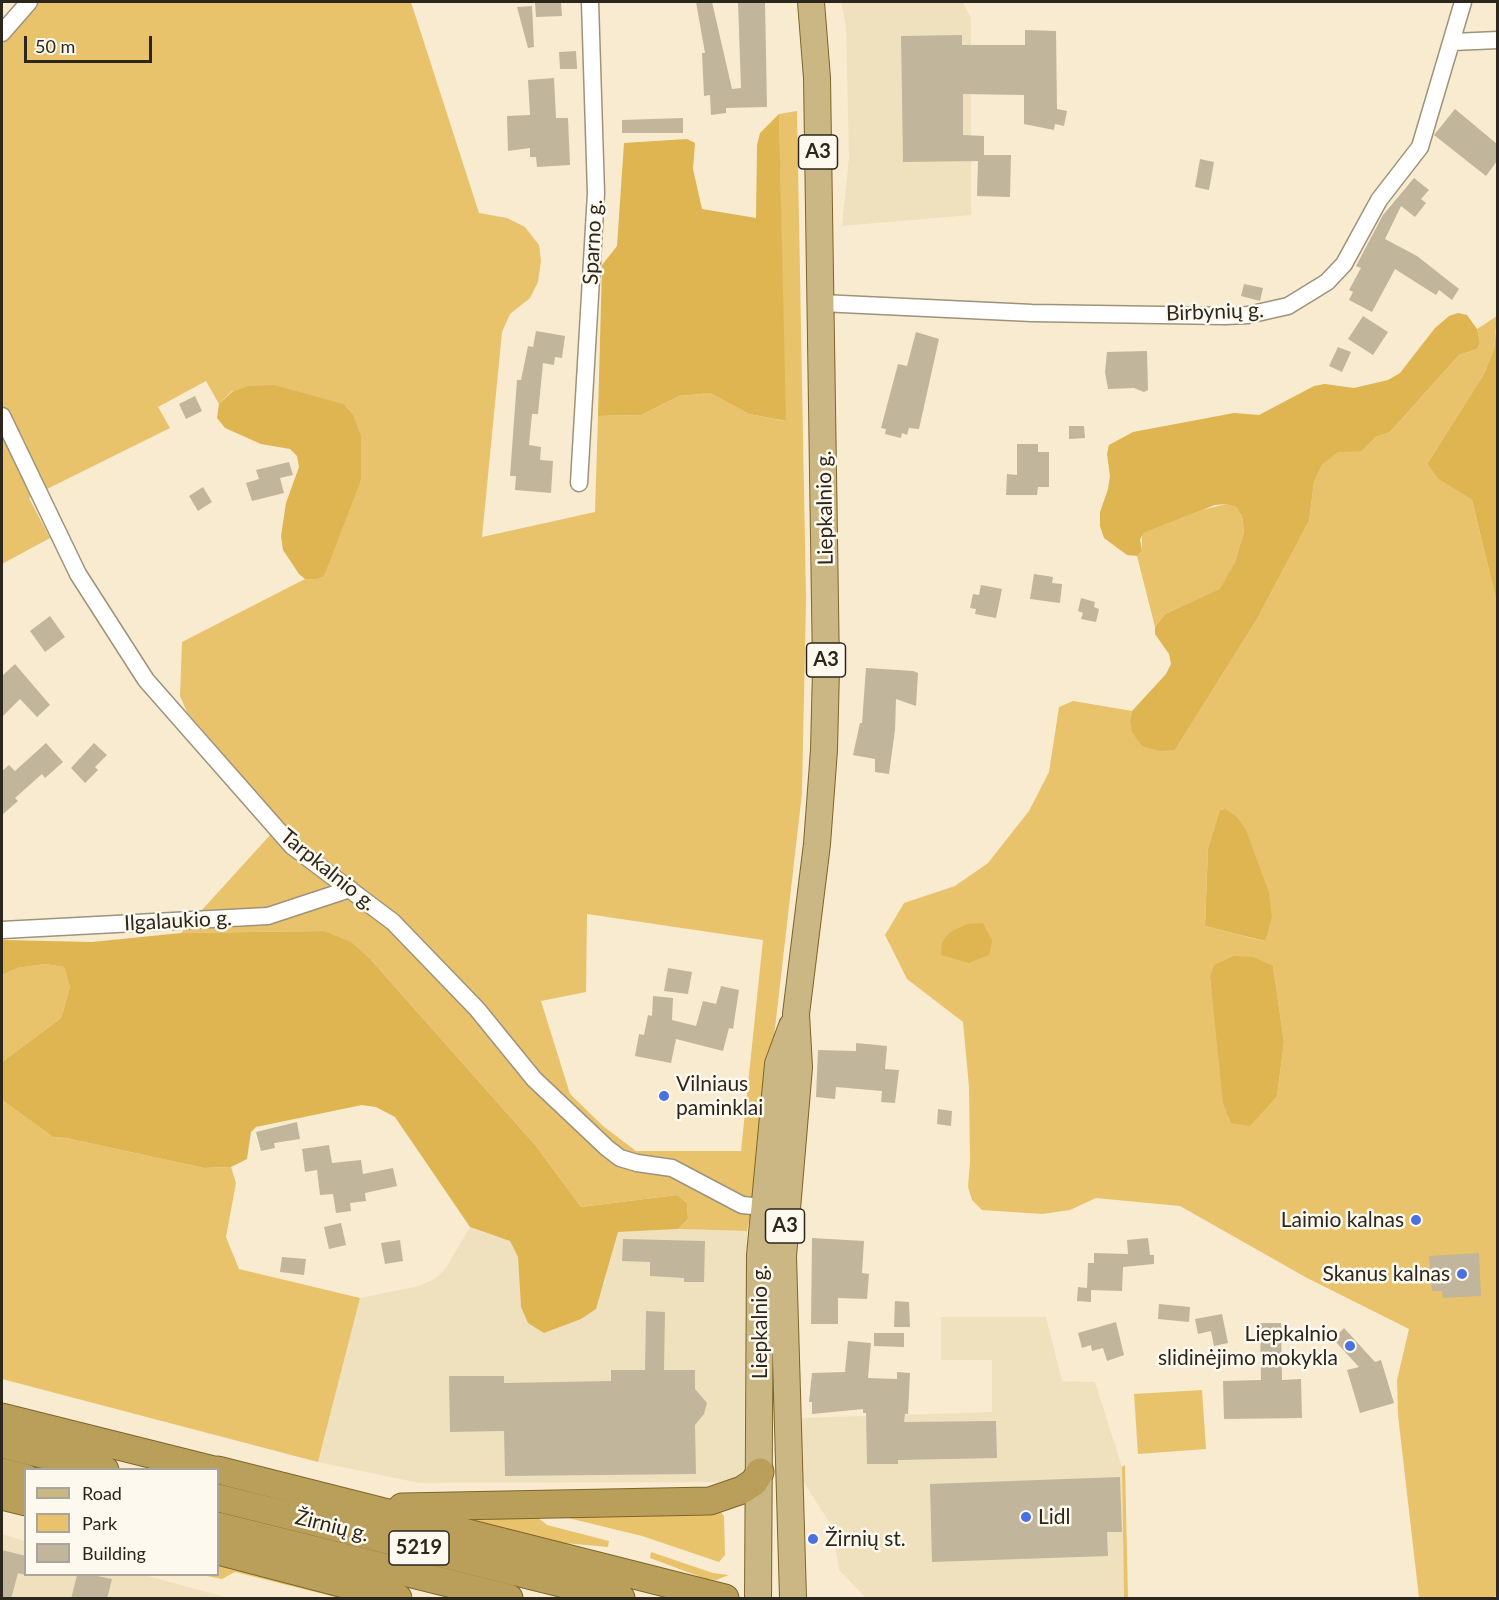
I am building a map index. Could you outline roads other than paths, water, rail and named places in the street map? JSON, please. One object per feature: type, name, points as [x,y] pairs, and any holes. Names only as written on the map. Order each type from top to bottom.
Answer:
[{"type":"highway","name":"5219","points":[[2,1417],[208,1468]]},
{"type":"highway","points":[[2,1444],[97,1468]]},
{"type":"highway","name":"5219","points":[[219,1471],[725,1599]]},
{"type":"highway","points":[[2,1472],[24,1478]]},
{"type":"highway","points":[[370,1508],[710,1501],[742,1490],[754,1482],[760,1472]]},
{"type":"highway","points":[[2,1496],[24,1502]]},
{"type":"highway","name":"Žirnių g.","points":[[219,1498],[621,1599]]},
{"type":"highway","name":"Žirnių g.","points":[[219,1526],[509,1599]]},
{"type":"highway","name":"5219","points":[[219,1551],[398,1599]]},
{"type":"main road","name":"Liepkalnio g.","points":[[793,1599],[791,1486],[782,1292],[785,1220],[799,1067],[796,1014],[817,844],[824,750],[826,515],[817,78],[811,2]]},
{"type":"main road","name":"Liepkalnio g.","points":[[758,1599],[759,1292],[764,1207],[778,1064],[796,1014]]},
{"type":"street","points":[[2,33],[29,2]]},
{"type":"street","name":"Sparno g.","points":[[579,483],[596,193],[590,2]]},
{"type":"street","name":"Birbynių g.","points":[[821,303],[1032,313],[1224,316],[1248,315],[1288,306],[1327,282],[1344,264],[1379,200],[1420,147],[1463,2]]},
{"type":"street","points":[[1453,42],[1497,40]]},
{"type":"street","name":"Tarpkalnio g.","points":[[2,416],[78,574],[146,680],[292,846],[393,922],[477,1009],[534,1078],[620,1158],[672,1168],[742,1205],[764,1207]]},
{"type":"street","name":"Ilgalaukio g.","points":[[2,930],[268,916],[350,889]]},
{"type":"place","name":"Vilniaus paminklai","points":[[664,1096]]},
{"type":"place","name":"Laimio kalnas","points":[[1416,1220]]},
{"type":"place","name":"Skanus kalnas","points":[[1462,1274]]},
{"type":"place","name":"Liepkalnio slidinėjimo mokykla","points":[[1350,1346]]},
{"type":"place","name":"Lidl","points":[[1026,1517]]},
{"type":"place","name":"Žirnių st.","points":[[813,1539]]}]
